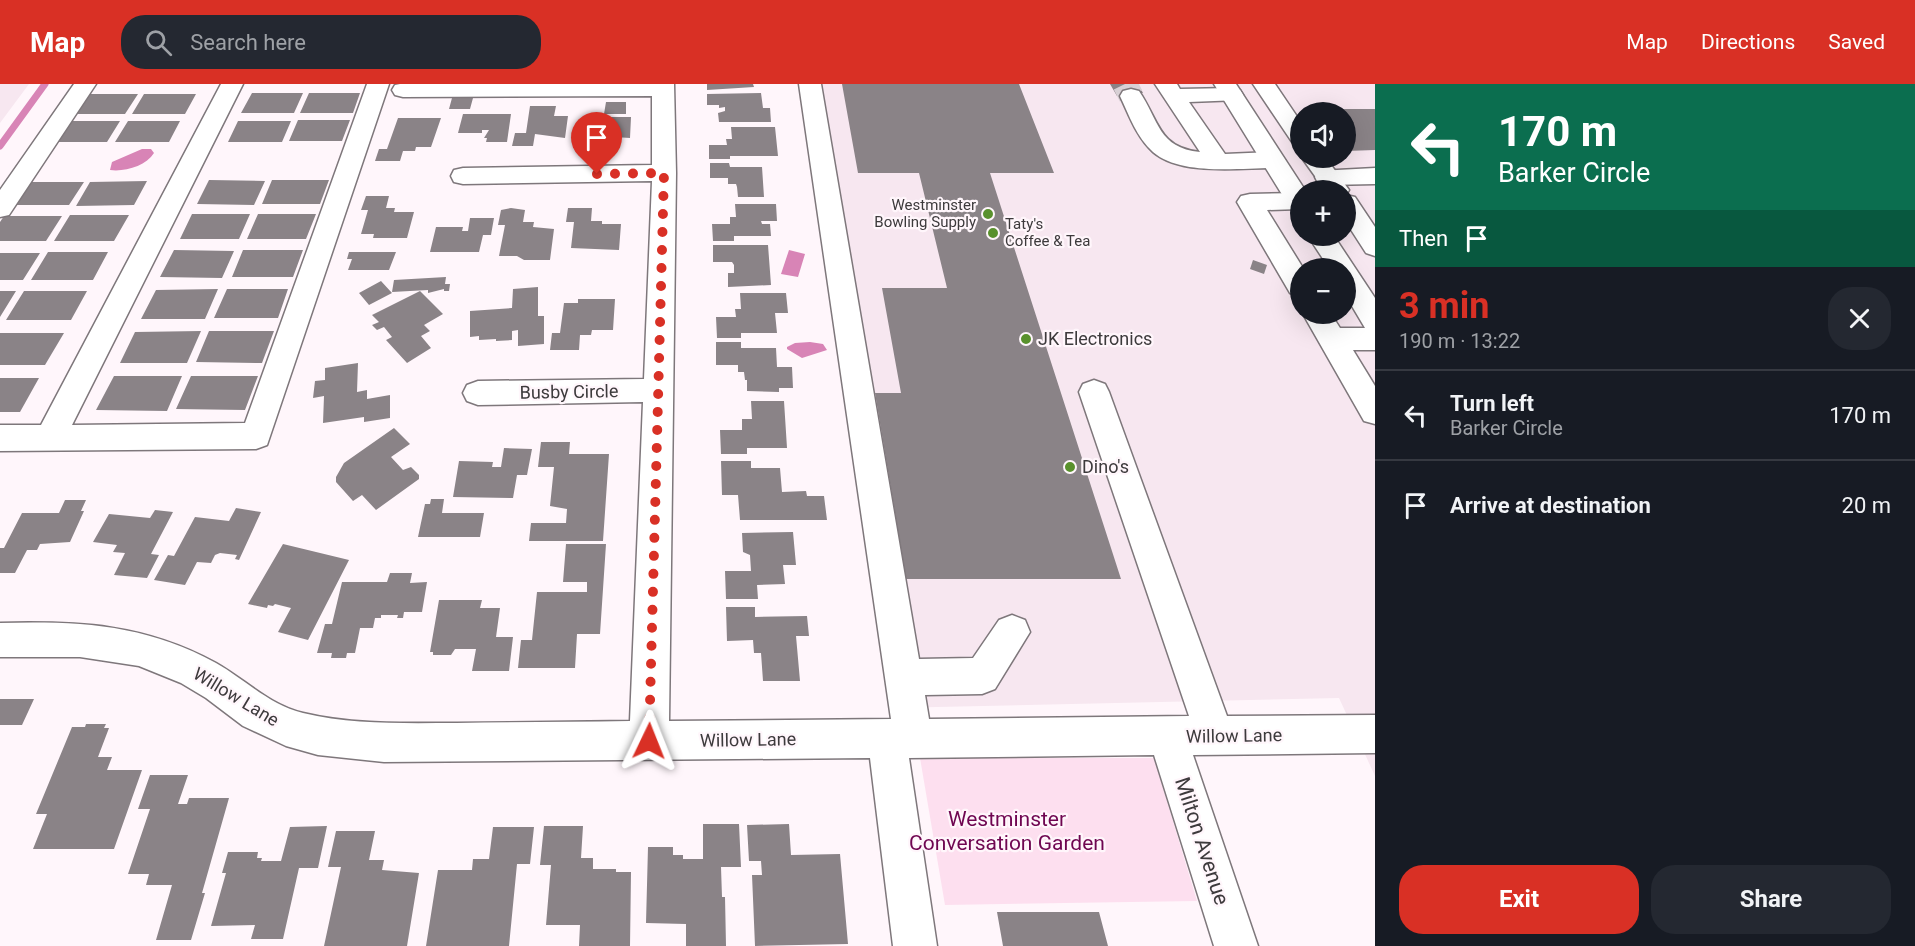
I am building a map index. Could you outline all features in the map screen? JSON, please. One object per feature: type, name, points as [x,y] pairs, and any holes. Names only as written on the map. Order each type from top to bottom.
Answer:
[{"type":"street","points":[[0,209],[85,84]]},
{"type":"street","points":[[50,438],[232,84]]},
{"type":"street","points":[[810,84],[903,676],[900,738],[915,946]]},
{"type":"street","points":[[1264,84],[1290,122]]},
{"type":"street","points":[[0,438],[256,436],[391,87],[663,86],[664,173],[649,741]]},
{"type":"street","points":[[1170,90],[1229,89],[1290,186]]},
{"type":"street","points":[[1170,90],[1217,160]]},
{"type":"street","points":[[1131,96],[1154,140],[1171,153],[1196,160],[1273,160]]},
{"type":"street","points":[[463,176],[664,173]]},
{"type":"street","points":[[1326,175],[1375,176]]},
{"type":"street","points":[[1290,202],[1250,202],[1290,269]]},
{"type":"street","points":[[1356,218],[1375,247]]},
{"type":"street","points":[[1356,290],[1375,321]]},
{"type":"street","points":[[1323,324],[1375,412]]},
{"type":"street","points":[[1332,339],[1375,339]]},
{"type":"street","name":"Busby Circle","points":[[478,393],[659,390]]},
{"type":"street","points":[[1094,392],[1215,736]]},
{"type":"street","points":[[903,676],[982,676],[1012,632]]},
{"type":"street","name":"Willow Lane","points":[[0,640],[77,639],[118,644],[157,654],[191,669],[225,690],[257,714],[295,731],[339,739],[384,743],[1375,734]]},
{"type":"street","name":"Milton Avenue","points":[[1168,736],[1236,946]]},
{"type":"shaded area","points":[[0,84],[29,84],[0,123]]},
{"type":"shaded area","points":[[799,84],[1375,84],[1375,776],[1339,698],[891,708]]},
{"type":"shaded area","points":[[142,149],[151,149],[154,153],[135,167],[110,170],[112,162]]},
{"type":"shaded area","points":[[789,250],[805,254],[798,277],[781,274]]},
{"type":"shaded area","points":[[795,343],[823,344],[827,350],[802,358],[787,349]]},
{"type":"green space","name":"Westminster Conversation Garden","points":[[920,758],[1154,758],[1197,901],[945,905]]},
{"type":"building","points":[[707,84],[753,84],[754,87],[707,90]]},
{"type":"building","points":[[842,84],[1019,84],[1054,173],[990,173],[1121,579],[906,579],[875,393],[901,393],[882,288],[947,288],[919,173],[858,173]]},
{"type":"building","points":[[1110,84],[1138,84],[1143,93],[1136,93],[1138,96],[1117,96]]},
{"type":"building","points":[[252,93],[303,93],[294,113],[241,113]]},
{"type":"building","points":[[309,93],[360,93],[353,113],[300,113]]},
{"type":"building","points":[[761,93],[763,108],[770,108],[771,122],[719,122],[718,113],[725,111],[725,107],[707,105],[707,94]]},
{"type":"building","points":[[86,94],[138,94],[125,114],[72,114]]},
{"type":"building","points":[[144,94],[196,94],[185,114],[132,114]]},
{"type":"building","points":[[452,98],[473,98],[470,109],[449,109]]},
{"type":"building","points":[[606,102],[626,102],[626,114],[604,114]]},
{"type":"building","points":[[530,106],[556,106],[554,116],[568,116],[565,138],[535,134],[533,146],[512,146],[515,133],[526,133]]},
{"type":"building","points":[[1356,109],[1375,109],[1375,150],[1356,151]]},
{"type":"building","points":[[463,114],[511,114],[507,142],[486,142],[487,138],[484,138],[489,130],[482,130],[482,133],[458,133]]},
{"type":"building","points":[[584,117],[631,117],[630,138],[599,136],[598,147],[574,147],[576,134],[582,134]]},
{"type":"building","points":[[398,118],[441,118],[431,147],[416,147],[415,151],[403,151],[400,161],[375,161],[379,149],[387,149]]},
{"type":"building","points":[[298,120],[350,120],[342,141],[289,141]]},
{"type":"building","points":[[67,121],[120,121],[107,142],[53,142]]},
{"type":"building","points":[[128,121],[180,121],[169,142],[115,142]]},
{"type":"building","points":[[238,121],[291,121],[282,142],[228,142]]},
{"type":"building","points":[[731,127],[775,127],[778,156],[730,156],[730,159],[709,159],[709,145],[727,145],[726,139],[732,139]]},
{"type":"building","points":[[710,163],[729,163],[730,167],[762,167],[764,197],[738,197],[736,184],[728,184],[728,178],[710,178]]},
{"type":"building","points":[[209,180],[265,181],[254,205],[197,204]]},
{"type":"building","points":[[272,180],[329,180],[320,204],[262,204]]},
{"type":"building","points":[[147,181],[134,205],[76,206],[90,182]]},
{"type":"building","points":[[27,182],[84,182],[69,205],[11,205]]},
{"type":"building","points":[[366,196],[389,196],[386,208],[395,208],[394,212],[414,212],[407,238],[373,238],[374,234],[361,234],[368,210],[361,210]]},
{"type":"building","points":[[735,204],[776,204],[777,221],[761,221],[762,224],[770,224],[771,236],[734,236],[734,241],[713,241],[712,224],[730,224],[730,217],[736,217]]},
{"type":"building","points":[[511,208],[525,210],[523,222],[534,222],[533,227],[554,229],[550,260],[524,260],[517,256],[499,256],[505,225],[498,225],[501,210]]},
{"type":"building","points":[[568,208],[592,208],[591,221],[602,221],[602,224],[621,224],[619,250],[571,248],[574,222],[566,222]]},
{"type":"building","points":[[192,214],[250,214],[239,239],[180,239]]},
{"type":"building","points":[[258,214],[316,214],[306,239],[247,239]]},
{"type":"building","points":[[70,215],[129,215],[114,241],[54,241]]},
{"type":"building","points":[[4,216],[62,216],[46,241],[0,241],[0,222]]},
{"type":"building","points":[[470,218],[494,218],[491,235],[483,235],[479,252],[430,252],[436,227],[463,227],[462,231],[468,231]]},
{"type":"building","points":[[713,245],[768,245],[771,285],[728,287],[728,273],[734,273],[734,265],[732,262],[713,262]]},
{"type":"building","points":[[174,250],[234,251],[222,278],[160,277]]},
{"type":"building","points":[[243,250],[303,250],[293,277],[232,277]]},
{"type":"building","points":[[48,252],[108,252],[93,280],[31,280]]},
{"type":"building","points":[[349,252],[396,252],[389,270],[348,270],[352,259],[347,259]]},
{"type":"building","points":[[0,253],[40,253],[23,280],[0,280]]},
{"type":"building","points":[[1253,260],[1267,265],[1264,274],[1250,269]]},
{"type":"building","points":[[446,277],[445,284],[450,284],[449,291],[444,291],[444,289],[428,293],[428,290],[392,292],[394,280]]},
{"type":"building","points":[[381,281],[392,293],[369,305],[359,293]]},
{"type":"building","points":[[538,287],[538,316],[544,316],[544,344],[518,346],[518,330],[512,331],[512,340],[479,340],[479,336],[470,337],[470,311],[512,308],[513,289]]},
{"type":"building","points":[[218,289],[205,319],[141,319],[156,290]]},
{"type":"building","points":[[227,289],[288,289],[278,318],[214,318]]},
{"type":"building","points":[[0,291],[16,291],[0,317]]},
{"type":"building","points":[[24,291],[87,291],[71,320],[6,320]]},
{"type":"building","points":[[420,291],[443,314],[424,325],[430,331],[421,336],[431,348],[407,363],[386,340],[392,337],[384,327],[377,330],[372,325],[379,322],[372,315]]},
{"type":"building","points":[[740,293],[786,293],[788,313],[775,313],[777,333],[741,333],[741,338],[717,338],[716,317],[736,317],[735,309],[741,309]]},
{"type":"building","points":[[578,299],[615,299],[613,330],[592,330],[591,335],[580,335],[579,350],[550,350],[552,333],[560,333],[564,303],[578,303]]},
{"type":"building","points":[[201,331],[187,363],[120,363],[135,332]]},
{"type":"building","points":[[209,331],[274,331],[262,363],[196,362]]},
{"type":"building","points":[[0,333],[64,333],[45,365],[0,365]]},
{"type":"building","points":[[716,342],[741,342],[741,348],[776,348],[777,367],[792,367],[793,388],[779,388],[779,392],[747,391],[747,380],[745,380],[744,372],[738,372],[738,365],[716,365]]},
{"type":"building","points":[[358,363],[357,392],[367,390],[367,399],[390,395],[390,418],[364,422],[364,417],[323,423],[324,396],[313,398],[315,381],[325,380],[325,368]]},
{"type":"building","points":[[114,376],[182,376],[167,411],[96,410]]},
{"type":"building","points":[[191,376],[258,376],[245,410],[176,409]]},
{"type":"building","points":[[0,378],[39,378],[20,412],[0,412]]},
{"type":"building","points":[[751,401],[784,401],[787,448],[747,448],[747,454],[721,454],[720,430],[742,430],[742,419],[752,419]]},
{"type":"building","points":[[394,428],[410,444],[391,457],[403,470],[411,467],[419,475],[419,479],[376,510],[362,495],[353,501],[336,482],[336,477],[344,463]]},
{"type":"building","points":[[541,442],[570,442],[569,454],[609,454],[603,541],[529,541],[531,523],[566,523],[567,509],[550,506],[554,467],[538,467]]},
{"type":"building","points":[[504,448],[532,449],[527,475],[517,475],[513,498],[453,497],[459,461],[493,462],[492,467],[501,467]]},
{"type":"building","points":[[721,461],[751,461],[751,468],[780,468],[782,492],[806,491],[807,496],[824,496],[827,520],[740,520],[738,495],[722,495]]},
{"type":"building","points":[[431,499],[444,499],[442,513],[484,513],[480,537],[418,537],[425,504],[430,504]]},
{"type":"building","points":[[65,500],[86,500],[81,511],[84,511],[70,542],[40,544],[37,550],[27,550],[15,573],[0,573],[0,548],[4,548],[22,513],[59,513]]},
{"type":"building","points":[[236,508],[261,512],[239,560],[235,559],[237,555],[220,553],[215,555],[211,563],[197,562],[185,585],[154,580],[168,555],[174,556],[195,517],[229,521]]},
{"type":"building","points":[[155,510],[173,512],[151,554],[159,555],[147,578],[114,575],[125,553],[113,552],[117,545],[93,542],[109,514],[150,518]]},
{"type":"building","points":[[793,532],[796,565],[783,565],[785,584],[757,585],[758,599],[726,599],[725,571],[751,571],[750,555],[743,552],[742,533]]},
{"type":"building","points":[[283,544],[349,560],[308,640],[278,632],[291,608],[275,604],[268,605],[267,608],[248,604]]},
{"type":"building","points":[[566,544],[606,544],[600,634],[577,634],[575,668],[518,668],[521,640],[532,640],[537,592],[587,592],[587,582],[563,582]]},
{"type":"building","points":[[390,573],[412,573],[410,583],[427,582],[422,612],[404,612],[403,618],[397,618],[398,615],[381,615],[381,618],[375,618],[373,628],[360,628],[355,653],[347,653],[346,658],[331,658],[332,653],[317,653],[325,624],[332,624],[342,582],[387,582]]},
{"type":"building","points":[[439,600],[482,600],[480,608],[500,608],[496,637],[513,637],[509,671],[472,671],[476,649],[455,649],[451,655],[433,655],[433,652],[430,652]]},
{"type":"building","points":[[726,607],[755,607],[755,617],[807,616],[809,636],[796,636],[800,681],[763,681],[761,653],[754,653],[753,640],[727,641]]},
{"type":"building","points":[[0,699],[34,699],[22,725],[0,725]]},
{"type":"building","points":[[86,724],[106,724],[104,728],[109,728],[98,757],[112,757],[107,770],[142,770],[114,849],[33,849],[47,814],[36,814],[72,727],[85,727]]},
{"type":"building","points":[[150,775],[188,775],[178,804],[187,804],[189,798],[229,798],[191,940],[156,940],[172,885],[146,885],[149,874],[128,874],[150,809],[138,809]]},
{"type":"building","points":[[703,824],[739,824],[741,867],[721,867],[722,897],[725,897],[726,946],[686,946],[686,924],[646,923],[648,847],[673,847],[673,855],[683,855],[683,859],[703,859]]},
{"type":"building","points":[[789,824],[791,855],[840,854],[848,944],[755,946],[752,875],[762,875],[761,861],[749,861],[747,825]]},
{"type":"building","points":[[327,826],[318,868],[299,868],[283,939],[251,939],[255,925],[211,926],[226,873],[222,873],[228,852],[258,852],[257,858],[262,858],[261,861],[281,861],[290,827]]},
{"type":"building","points":[[544,826],[583,826],[581,858],[593,858],[593,869],[616,869],[616,872],[631,872],[630,946],[579,946],[580,925],[546,925],[551,865],[540,865]]},
{"type":"building","points":[[493,827],[534,827],[530,864],[517,864],[509,946],[426,946],[438,870],[472,870],[473,859],[489,859]]},
{"type":"building","points":[[336,831],[375,831],[369,860],[384,860],[382,870],[419,873],[407,946],[324,946],[341,867],[328,867]]},
{"type":"building","points":[[997,912],[1099,912],[1108,946],[1003,946]]},
{"type":"waterway","points":[[0,146],[45,84]]},
{"type":"tunnel","points":[[1125,84],[1131,96]]},
{"type":"place","name":"Westminster Bowling Supply","points":[[988,214]]},
{"type":"place","name":"Taty's Coffee & Tea","points":[[993,233]]},
{"type":"place","name":"JK Electronics","points":[[1026,339]]},
{"type":"place","name":"Dino's","points":[[1070,467]]},
{"type":"route","points":[[597,174],[664,173],[649,741]]}]
